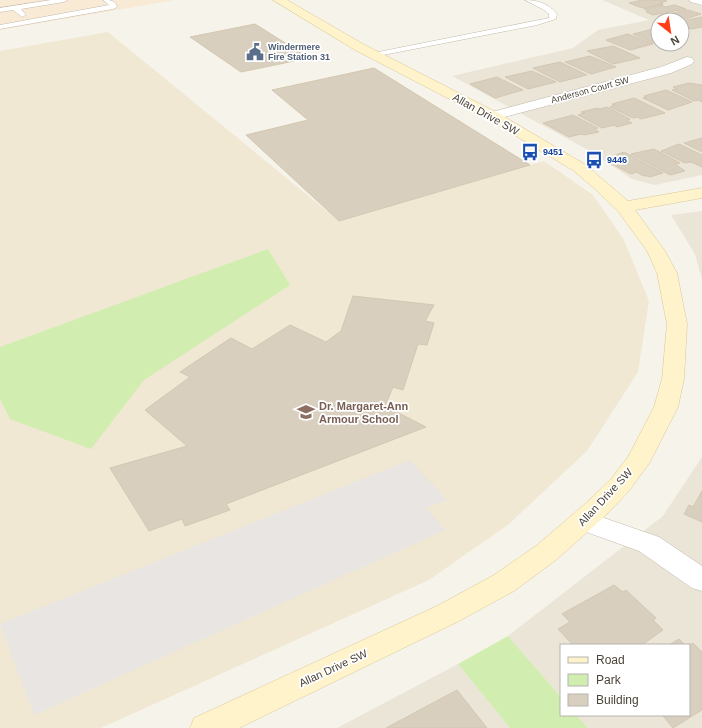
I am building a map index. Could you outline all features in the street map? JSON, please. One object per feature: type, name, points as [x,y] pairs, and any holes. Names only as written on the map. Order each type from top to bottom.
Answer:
[{"type":"street","name":"Allan Drive SW","points":[[206,728],[453,611],[504,583],[546,553],[584,521],[620,485],[638,462],[653,435],[666,406],[673,378],[677,324],[667,273],[656,251],[624,208],[601,185],[580,168],[493,116],[373,55],[279,0]]},
{"type":"street","points":[[695,0],[702,2]]},
{"type":"street","name":"Anderson Court SW","points":[[493,116],[666,70],[687,61]]},
{"type":"street","points":[[624,208],[702,193]]},
{"type":"street","points":[[584,521],[649,544],[702,580]]},
{"type":"lane","points":[[0,4],[8,0]]},
{"type":"lane","points":[[56,0],[64,0]]},
{"type":"lane","points":[[0,10],[61,0]]},
{"type":"lane","points":[[0,27],[113,7],[113,5],[107,0]]},
{"type":"lane","points":[[373,55],[552,19],[553,14],[547,8],[529,0]]},
{"type":"lane","points":[[15,8],[22,15]]},
{"type":"shaded area","points":[[0,0],[175,0],[0,30]]},
{"type":"shaded area","points":[[602,0],[702,0],[702,175],[655,185],[632,179],[588,150],[452,76],[573,48],[598,30],[649,20]]},
{"type":"shaded area","name":"Dr. Margaret-Ann Armour School","points":[[108,32],[339,221],[544,161],[593,195],[624,240],[649,301],[638,372],[587,451],[509,524],[429,580],[101,728],[0,728],[0,51]]},
{"type":"shaded area","points":[[702,211],[702,279],[695,254],[671,215]]},
{"type":"shaded area","points":[[702,457],[702,728],[588,728],[577,716],[690,716],[690,644],[560,644],[560,696],[508,636],[663,516]]},
{"type":"shaded area","points":[[410,460],[447,500],[426,508],[445,530],[34,715],[0,624]]},
{"type":"shaded area","points":[[458,664],[510,728],[337,728]]},
{"type":"green space","points":[[268,249],[290,285],[144,380],[91,449],[10,419],[0,399],[0,347]]},
{"type":"green space","points":[[508,636],[560,696],[560,716],[577,716],[588,728],[510,728],[458,664]]},
{"type":"building","points":[[642,0],[667,1],[660,3],[663,4],[642,8],[629,3]]},
{"type":"building","points":[[662,5],[665,7],[675,5],[686,9],[670,12],[650,12],[650,14],[646,12],[649,11],[644,9]]},
{"type":"building","points":[[688,10],[701,14],[690,17],[690,12],[678,12]]},
{"type":"building","points":[[702,17],[702,27],[690,29],[690,19]]},
{"type":"building","name":"Windermere Fire Station 31","points":[[255,24],[309,58],[241,72],[190,37]]},
{"type":"building","points":[[650,30],[650,41],[633,34]]},
{"type":"building","points":[[628,34],[650,43],[650,45],[630,50],[606,40]]},
{"type":"building","points":[[613,46],[640,58],[613,64],[587,51]]},
{"type":"building","points":[[590,56],[616,67],[591,74],[565,62]]},
{"type":"building","points":[[560,62],[587,75],[560,82],[533,68]]},
{"type":"building","points":[[374,68],[530,165],[339,221],[246,135],[308,120],[272,90]]},
{"type":"building","points":[[532,71],[556,82],[528,89],[505,77]]},
{"type":"building","points":[[497,77],[523,90],[495,98],[470,84]]},
{"type":"building","points":[[689,83],[702,85],[702,102],[698,100],[694,101],[672,90],[677,89],[673,87]]},
{"type":"building","points":[[666,90],[692,102],[668,110],[643,98],[647,97],[644,96]]},
{"type":"building","points":[[634,98],[665,113],[641,119],[637,117],[633,118],[610,107],[615,105],[612,104]]},
{"type":"building","points":[[607,107],[630,119],[627,120],[632,123],[617,127],[614,125],[602,128],[578,115],[585,113],[581,112]]},
{"type":"building","points":[[573,115],[598,128],[594,129],[599,132],[569,137],[543,123]]},
{"type":"building","points":[[702,138],[702,152],[684,143]]},
{"type":"building","points":[[679,144],[702,155],[702,167],[691,162],[685,163],[661,151]]},
{"type":"building","points":[[654,149],[680,163],[675,164],[685,171],[670,175],[631,154]]},
{"type":"building","points":[[624,152],[663,173],[650,177],[636,172],[631,174],[606,161],[617,157],[613,156]]},
{"type":"building","points":[[353,296],[434,305],[425,321],[434,323],[427,345],[418,344],[403,390],[393,387],[385,406],[426,427],[226,504],[230,510],[185,526],[182,519],[149,531],[110,468],[187,446],[145,410],[190,377],[180,372],[231,338],[252,349],[290,325],[326,342],[341,331]]},
{"type":"building","points":[[702,491],[702,522],[684,514],[689,505],[693,507]]},
{"type":"building","points":[[614,585],[623,592],[626,590],[656,618],[653,620],[663,630],[643,644],[572,644],[558,629],[570,622],[562,614]]},
{"type":"building","points":[[679,639],[684,644],[671,644]]},
{"type":"building","points":[[693,643],[702,652],[702,710],[673,728],[663,716],[690,716],[690,645]]},
{"type":"building","points":[[457,690],[487,728],[386,728]]},
{"type":"place","name":"Windermere Fire Station 31","points":[[255,52]]},
{"type":"place","name":"9451","points":[[530,152]]},
{"type":"place","name":"9446","points":[[594,160]]},
{"type":"place","name":"Dr. Margaret-Ann Armour School","points":[[306,412]]}]
